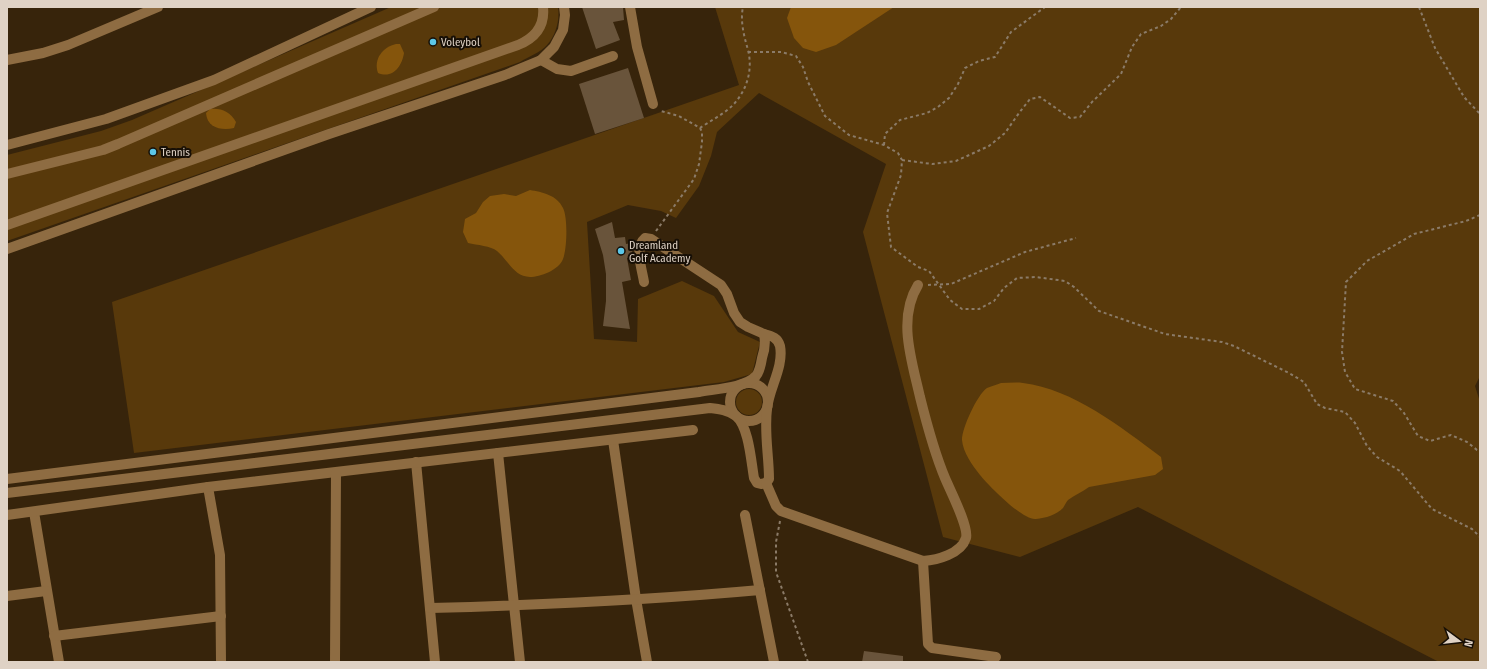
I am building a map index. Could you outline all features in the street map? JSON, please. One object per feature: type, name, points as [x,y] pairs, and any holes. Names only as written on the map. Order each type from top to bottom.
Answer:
[{"type":"street","points":[[7,60],[43,53],[68,45],[158,7]]},
{"type":"street","points":[[7,145],[106,119],[214,80],[371,7]]},
{"type":"street","points":[[7,174],[102,150],[118,144],[434,7]]},
{"type":"street","points":[[7,225],[528,41],[535,36],[540,29],[543,7]]},
{"type":"street","points":[[7,249],[329,134],[505,76],[541,60],[554,47],[563,30],[565,15],[564,7]]},
{"type":"street","points":[[630,7],[637,47],[656,107]]},
{"type":"street","points":[[541,60],[557,69],[571,72],[613,56]]},
{"type":"street","points":[[7,493],[701,408],[727,411],[742,420],[748,421],[760,418],[767,407],[778,368],[780,353],[778,340],[773,336],[764,334],[740,322],[734,313],[727,294],[721,285],[651,239],[645,238],[641,242],[639,249],[644,282]]},
{"type":"street","points":[[766,483],[776,506],[781,511],[923,562],[933,560],[959,549],[966,538],[966,528],[944,476],[931,440],[910,353],[907,334],[908,316],[913,293],[918,285]]},
{"type":"street","points":[[764,334],[766,341],[759,371],[756,376],[745,384],[739,386],[731,395],[730,407],[746,434],[754,478],[757,483],[766,483]]},
{"type":"street","points":[[7,479],[699,392],[751,384],[762,389],[766,394],[766,430],[769,470],[769,479],[766,483]]},
{"type":"street","points":[[7,515],[208,487],[693,430]]},
{"type":"street","points":[[613,440],[636,599],[647,662]]},
{"type":"street","points":[[498,453],[520,662]]},
{"type":"street","points":[[416,462],[435,662]]},
{"type":"street","points":[[335,662],[336,473]]},
{"type":"street","points":[[208,487],[220,555],[221,662]]},
{"type":"street","points":[[34,512],[59,662]]},
{"type":"street","points":[[745,516],[774,662]]},
{"type":"street","points":[[923,562],[928,644],[932,648],[996,657]]},
{"type":"street","points":[[430,608],[513,606],[760,590]]},
{"type":"street","points":[[7,596],[46,591]]},
{"type":"street","points":[[54,636],[221,616]]},
{"type":"path","points":[[700,128],[733,105],[746,87],[750,67],[748,52],[743,36],[743,7]]},
{"type":"path","points":[[884,145],[885,134],[900,120],[927,113],[938,107],[949,98],[958,84],[965,68],[979,61],[995,56],[1011,32],[1045,7]]},
{"type":"path","points":[[902,160],[932,164],[956,161],[989,146],[1005,133],[1030,99],[1040,97],[1070,118],[1080,117],[1092,102],[1121,74],[1132,47],[1141,34],[1161,26],[1171,19],[1181,7]]},
{"type":"path","points":[[1419,7],[1435,48],[1464,97],[1480,114]]},
{"type":"path","points":[[748,52],[781,52],[796,56],[803,67],[808,82],[825,116],[849,134],[884,145],[898,153],[902,160],[901,175],[887,213],[891,247],[918,267],[930,271],[950,300],[962,310],[979,309],[994,301],[1004,288],[1017,278],[1036,277],[1065,281],[1074,287],[1099,311],[1165,334],[1222,342],[1234,346],[1304,382],[1317,404],[1325,408],[1345,412],[1355,422],[1367,446],[1377,457],[1400,471],[1432,509],[1472,529],[1480,537]]},
{"type":"path","points":[[651,239],[694,180],[699,164],[702,142],[702,132],[700,128],[679,116],[656,107]]},
{"type":"path","points":[[1480,215],[1466,221],[1414,234],[1367,261],[1346,282],[1342,352],[1345,372],[1354,389],[1394,400],[1418,436],[1430,441],[1451,435],[1467,442],[1477,450],[1480,450]]},
{"type":"path","points":[[918,285],[951,284],[1025,252],[1076,238]]},
{"type":"path","points":[[781,511],[776,542],[776,572],[808,662]]},
{"type":"shaded area","points":[[391,7],[558,7],[558,17],[557,27],[547,45],[520,62],[7,241],[7,155],[101,131],[132,120]]},
{"type":"shaded area","points":[[715,7],[1480,7],[1480,376],[1475,386],[1480,402],[1480,662],[1439,662],[1138,507],[1020,557],[943,537],[863,232],[886,164],[759,93],[717,132],[711,156],[699,186],[676,218],[661,211],[628,205],[587,222],[594,339],[637,342],[638,299],[682,281],[714,296],[738,332],[760,342],[752,374],[724,382],[134,453],[112,302],[739,85]]},
{"type":"shaded area","points":[[791,7],[894,7],[836,45],[816,52],[803,48],[794,38],[787,18]]},
{"type":"shaded area","points":[[400,44],[404,53],[399,67],[392,73],[378,73],[377,63],[380,54],[387,48]]},
{"type":"shaded area","points":[[210,109],[218,109],[228,113],[236,122],[234,128],[220,129],[212,125],[207,118],[206,113]]},
{"type":"shaded area","points":[[530,190],[549,195],[557,200],[565,213],[566,234],[564,254],[561,263],[549,272],[539,276],[530,277],[524,276],[515,271],[494,249],[468,243],[463,232],[465,219],[476,213],[483,202],[490,196],[504,194],[516,196]]},
{"type":"shaded area","points":[[1001,383],[1020,383],[1042,387],[1078,401],[1113,422],[1161,457],[1163,469],[1155,475],[1089,487],[1068,500],[1063,508],[1054,514],[1036,519],[1030,518],[1006,502],[984,480],[971,463],[963,445],[962,440],[964,428],[979,397],[987,388]]},
{"type":"shaded area","points":[[749,389],[758,393],[762,402],[758,411],[749,415],[740,411],[736,402],[740,393]]},
{"type":"building","points":[[582,7],[623,7],[624,20],[613,22],[620,40],[596,49]]},
{"type":"building","points":[[628,68],[644,118],[595,134],[579,84]]},
{"type":"building","points":[[612,222],[615,238],[625,237],[626,244],[631,243],[633,257],[627,258],[631,280],[622,282],[630,329],[603,326],[606,301],[606,274],[603,255],[595,229]]},
{"type":"building","points":[[864,651],[903,656],[903,662],[862,662]]},
{"type":"place","name":"Voleybol","points":[[433,42]]},
{"type":"place","name":"Tennis","points":[[153,152]]},
{"type":"place","name":"Dreamland Golf Academy","points":[[621,251]]}]
